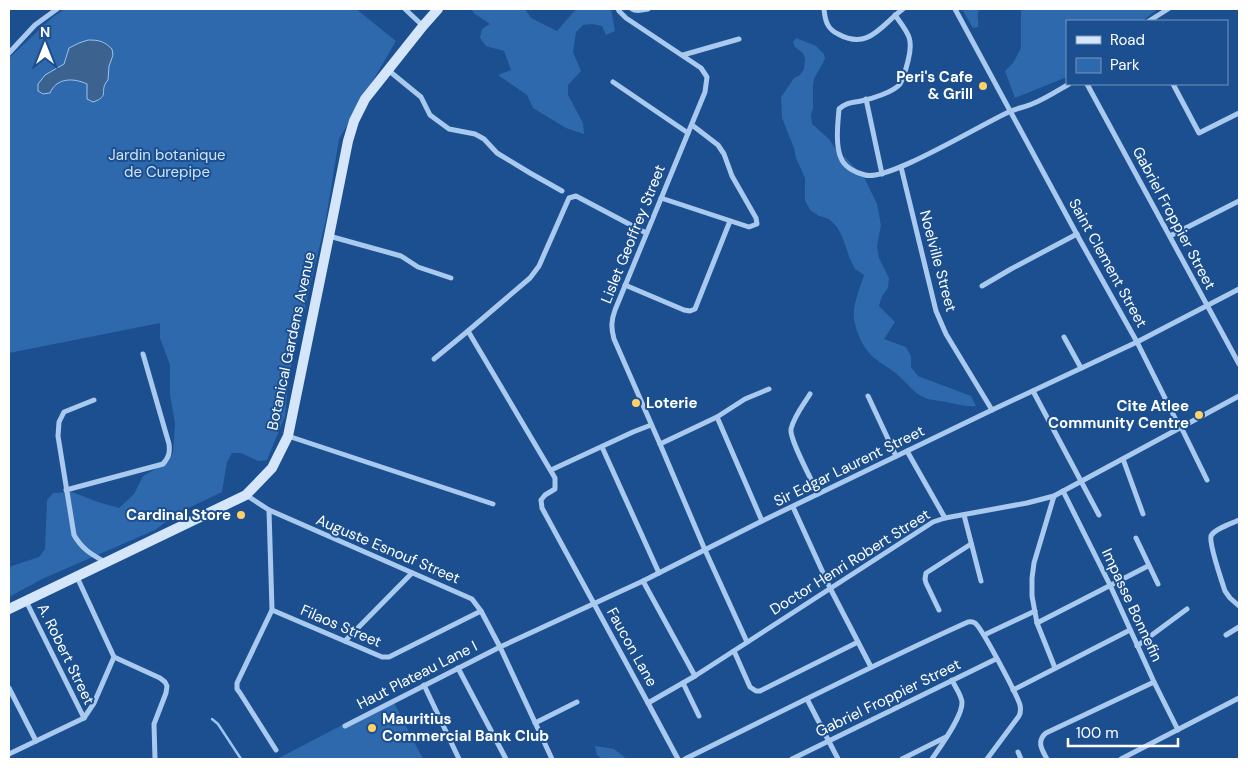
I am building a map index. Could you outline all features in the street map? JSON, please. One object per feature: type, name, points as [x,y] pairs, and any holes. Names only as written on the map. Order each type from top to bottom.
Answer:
[{"type":"street","points":[[9,52],[35,25],[57,9]]},
{"type":"street","points":[[405,9],[423,26]]},
{"type":"street","name":"Botanical Gardens Avenue","points":[[9,609],[246,495],[272,468],[288,436],[348,141],[354,121],[365,99],[438,9]]},
{"type":"street","name":"Lislet Geoffrey Street","points":[[618,9],[626,18],[701,68],[707,77],[705,92],[625,285],[612,318],[611,328],[614,339],[705,550],[748,642]]},
{"type":"street","points":[[632,9],[648,9]]},
{"type":"street","points":[[824,9],[825,19],[831,31],[845,39],[861,40],[881,30],[903,9]]},
{"type":"street","name":"Saint Clement Street","points":[[955,9],[1137,342],[1207,480]]},
{"type":"street","points":[[1151,20],[1168,9]]},
{"type":"street","points":[[895,15],[906,30],[911,50],[900,85],[894,89],[845,104],[839,108],[838,147],[840,158],[844,164],[855,172],[867,176],[875,176],[901,167],[1011,111],[1032,105],[1067,85]]},
{"type":"street","points":[[682,55],[738,39]]},
{"type":"street","points":[[388,70],[421,97],[430,115],[449,129],[475,134],[484,138],[496,153],[562,191]]},
{"type":"street","points":[[613,82],[688,133]]},
{"type":"street","name":"Gabriel Froppier Street","points":[[1088,85],[1239,364]]},
{"type":"street","points":[[1174,85],[1199,133],[1239,113]]},
{"type":"street","points":[[866,99],[882,174]]},
{"type":"street","points":[[661,198],[749,227],[757,224],[756,218],[732,176],[724,154],[718,145],[692,125]]},
{"type":"street","name":"Noelville Street","points":[[901,167],[936,311],[946,334],[992,410]]},
{"type":"street","points":[[434,359],[530,278],[539,266],[566,202],[572,196],[576,196],[646,233]]},
{"type":"street","points":[[1170,236],[1239,201]]},
{"type":"street","points":[[625,285],[684,310],[695,310],[730,221]]},
{"type":"street","points":[[982,286],[1077,234]]},
{"type":"street","points":[[330,236],[401,256],[418,267],[451,278]]},
{"type":"street","name":"Sir Edgar Laurent Street","points":[[500,647],[643,581],[896,456],[1137,342],[1239,289]]},
{"type":"street","points":[[468,332],[551,470],[651,424]]},
{"type":"street","points":[[1064,337],[1081,368]]},
{"type":"street","points":[[66,490],[163,464],[168,459],[170,453],[169,444],[142,354]]},
{"type":"street","points":[[660,444],[717,417],[745,399],[769,389]]},
{"type":"street","points":[[1033,390],[1099,515]]},
{"type":"street","points":[[810,394],[799,411],[791,430],[793,441],[818,494]]},
{"type":"street","points":[[868,396],[896,456]]},
{"type":"street","name":"Doctor Henri Robert Street","points":[[648,703],[734,651],[921,528],[945,518],[1054,496],[1239,396]]},
{"type":"street","points":[[94,400],[64,412],[59,422],[58,436],[74,535],[84,550],[105,563]]},
{"type":"street","points":[[717,417],[762,521]]},
{"type":"street","points":[[288,436],[493,504]]},
{"type":"street","points":[[602,447],[659,573]]},
{"type":"street","points":[[907,451],[945,518]]},
{"type":"street","points":[[1123,459],[1143,514]]},
{"type":"street","name":"Faucon Lane","points":[[551,470],[555,478],[555,488],[541,500],[542,508],[678,759]]},
{"type":"street","name":"Impasse Bonnefin","points":[[1063,491],[1110,585],[1178,730]]},
{"type":"street","name":"Auguste Esnouf Street","points":[[246,495],[269,510],[472,599],[481,611],[500,647],[552,759]]},
{"type":"street","points":[[1054,496],[1034,563],[1032,596],[1037,623],[1055,668]]},
{"type":"street","points":[[793,507],[830,588],[871,667]]},
{"type":"street","points":[[269,510],[272,610],[237,683],[237,688],[276,750]]},
{"type":"street","points":[[964,514],[981,582]]},
{"type":"street","points":[[1239,520],[1215,531],[1212,536],[1212,545],[1225,592],[1239,606]]},
{"type":"street","points":[[1136,538],[1158,584]]},
{"type":"street","points":[[940,610],[926,583],[926,573],[971,544]]},
{"type":"street","points":[[1037,623],[1148,566]]},
{"type":"street","points":[[345,640],[412,572]]},
{"type":"street","points":[[76,576],[114,657],[160,678],[167,686],[154,724],[155,759]]},
{"type":"street","points":[[643,581],[695,676]]},
{"type":"street","name":"A. Robert Street","points":[[26,601],[84,718]]},
{"type":"street","points":[[1137,646],[1187,609]]},
{"type":"street","name":"Filaos Street","points":[[272,610],[382,657],[389,657],[481,611]]},
{"type":"street","points":[[984,635],[1035,611]]},
{"type":"street","points":[[685,759],[871,667],[968,622],[973,622],[984,635],[1014,690],[1021,707],[1021,712],[1010,730],[987,759]]},
{"type":"street","points":[[1226,635],[1239,627]]},
{"type":"street","points":[[1014,690],[1130,630]]},
{"type":"street","points":[[734,651],[750,687],[760,691],[858,642]]},
{"type":"street","name":"Haut Plateau Lane I","points":[[345,726],[500,647]]},
{"type":"street","points":[[9,754],[84,718],[94,703],[114,657]]},
{"type":"street","name":"Gabriel Froppier Street","points":[[792,759],[996,659]]},
{"type":"street","points":[[458,668],[506,759]]},
{"type":"street","points":[[932,759],[958,716],[962,704],[952,680]]},
{"type":"street","points":[[1047,759],[1040,745],[1040,740],[1046,733],[1154,682]]},
{"type":"street","points":[[683,683],[699,716]]},
{"type":"street","points":[[424,685],[459,759]]},
{"type":"street","points":[[9,688],[36,741]]},
{"type":"street","points":[[1121,759],[1239,698]]},
{"type":"street","points":[[807,699],[838,759]]},
{"type":"street","points":[[535,722],[577,702]]},
{"type":"street","points":[[902,759],[946,737]]},
{"type":"street","points":[[1018,752],[1021,759]]},
{"type":"street","points":[[914,754],[918,759]]},
{"type":"green space","name":"Jardin botanique de Curepipe","points":[[65,9],[356,9],[396,41],[339,139],[326,219],[289,375],[285,416],[267,460],[258,461],[241,453],[232,453],[227,462],[222,492],[178,513],[155,530],[42,579],[9,597],[9,567],[39,557],[45,549],[47,500],[53,493],[72,492],[119,508],[134,494],[143,476],[168,462],[173,453],[175,423],[170,395],[170,365],[160,338],[160,323],[9,353],[9,58],[54,16]]},
{"type":"green space","points":[[471,9],[525,9],[531,18],[557,31],[576,9],[611,9],[615,31],[606,35],[602,26],[593,24],[583,25],[576,32],[573,52],[581,71],[568,85],[568,95],[583,123],[584,134],[566,128],[533,108],[527,95],[498,75],[511,70],[504,51],[486,46],[480,38],[482,29],[490,24]]},
{"type":"green space","points":[[962,9],[982,9],[978,11],[978,27],[973,28]]},
{"type":"green space","points":[[1021,9],[1158,9],[1143,20],[1066,20],[1066,77],[1015,98],[1005,71],[1013,63],[1021,48]]},
{"type":"green space","points":[[796,38],[816,46],[824,54],[825,59],[814,79],[812,124],[829,139],[838,153],[846,158],[865,179],[877,204],[881,225],[877,246],[879,258],[889,278],[888,288],[882,296],[879,306],[895,322],[884,339],[906,347],[911,356],[911,367],[918,376],[971,396],[976,406],[964,406],[932,400],[920,395],[897,374],[873,357],[860,339],[854,314],[855,303],[864,275],[855,269],[837,227],[829,219],[819,216],[810,210],[805,200],[805,178],[782,118],[781,97],[794,78],[800,75],[804,69],[805,58],[803,53],[795,47],[793,42]]},
{"type":"green space","name":"Mauritius Commercial Bank Club","points":[[392,699],[423,759],[277,759]]},
{"type":"green space","points":[[595,746],[614,749],[627,759],[602,759],[597,755]]},
{"type":"shaded area","points":[[88,40],[101,41],[112,49],[113,55],[109,66],[108,80],[104,87],[102,98],[93,102],[87,99],[87,84],[71,80],[57,84],[50,93],[43,94],[38,91],[38,84],[45,75],[64,64],[69,48]]},
{"type":"waterway","points":[[212,719],[218,724],[241,759]]},
{"type":"place","name":"Peri's Cafe & Grill","points":[[983,86]]},
{"type":"place","name":"Loterie","points":[[636,403]]},
{"type":"place","name":"Cite Atlee Community Centre","points":[[1199,415]]},
{"type":"place","name":"Cardinal Store","points":[[241,515]]},
{"type":"place","name":"Mauritius Commercial Bank Club","points":[[372,728]]}]
